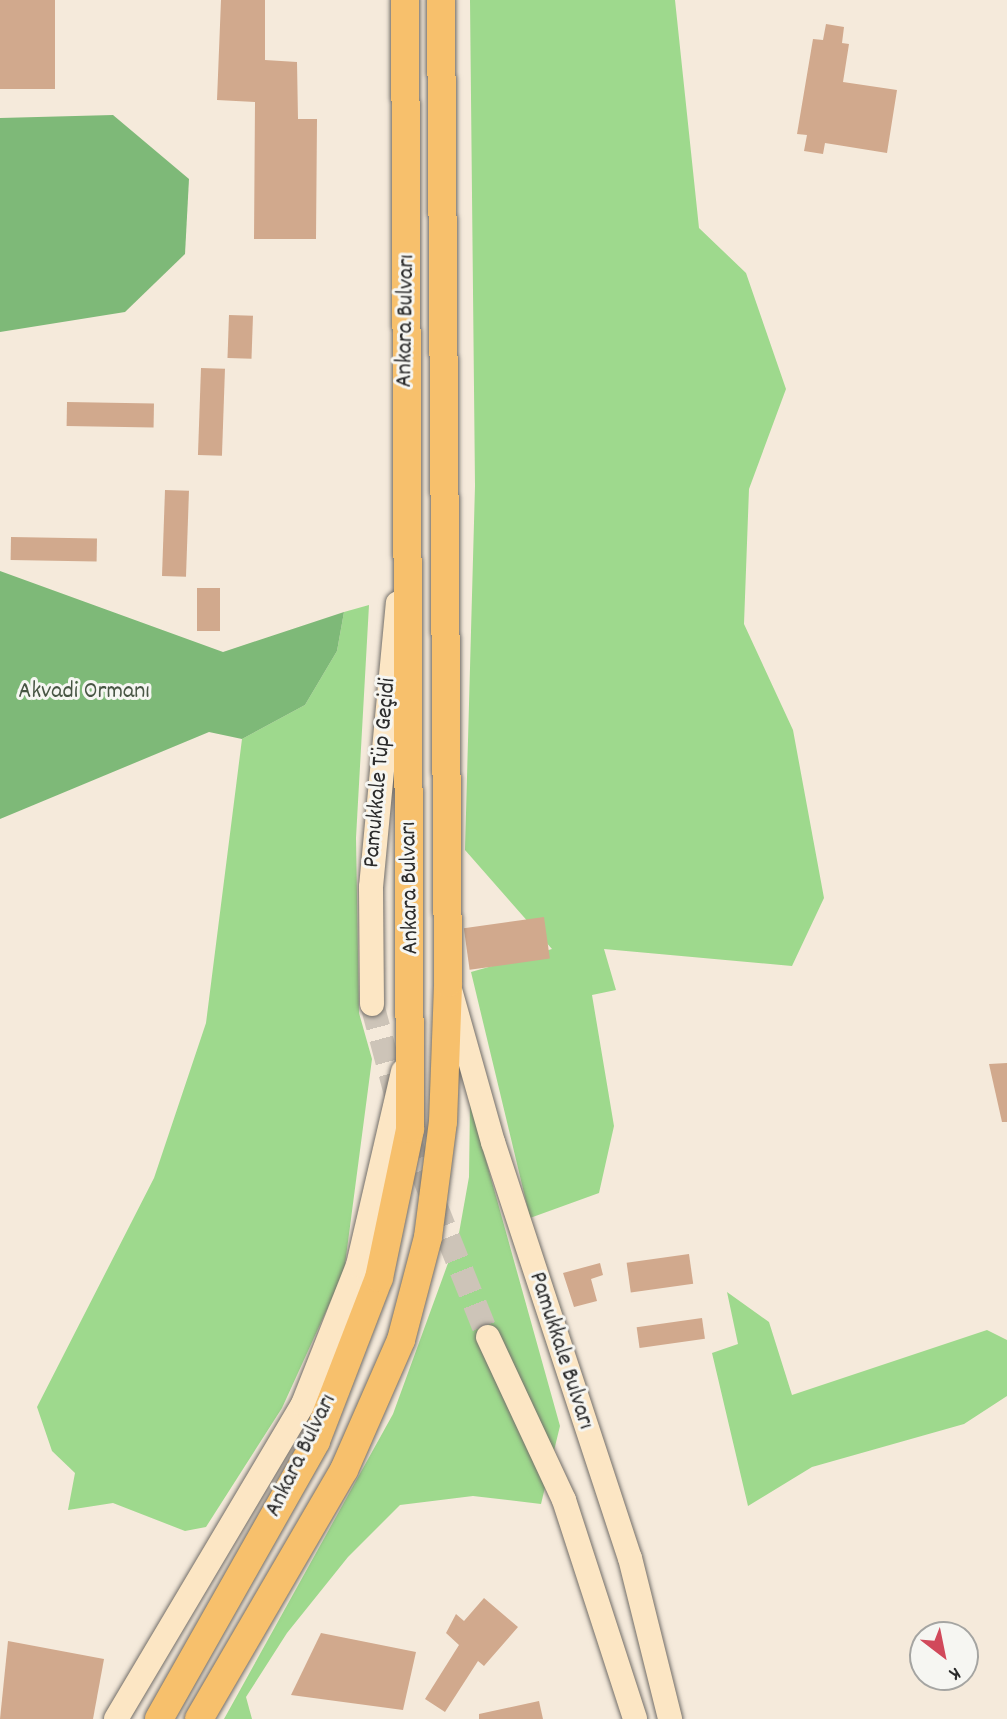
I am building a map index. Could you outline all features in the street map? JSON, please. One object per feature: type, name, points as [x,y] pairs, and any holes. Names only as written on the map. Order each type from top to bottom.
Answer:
[{"type":"main road","name":"Ankara Bulvarı","points":[[159,1719],[316,1441],[379,1278],[410,1129],[413,1030],[404,543],[405,0]]},
{"type":"main road","name":"Ankara Bulvarı","points":[[199,1719],[344,1470],[401,1340],[430,1225],[443,1122],[448,983],[441,0]]},
{"type":"main road","name":"Pamukkale Tüp Geçidi","points":[[372,1004],[371,887],[404,543]]},
{"type":"main road","name":"Pamukkale Bulvarı","points":[[448,983],[493,1143],[630,1558],[670,1719]]},
{"type":"main road","points":[[116,1719],[303,1404],[358,1265],[413,1030]]},
{"type":"main road","name":"Pamukkale Bulvarı","points":[[488,1337],[564,1500],[635,1719]]},
{"type":"green space","points":[[470,0],[675,0],[699,228],[746,273],[786,389],[749,489],[744,624],[793,730],[824,898],[792,966],[604,949],[616,990],[592,995],[614,1126],[599,1193],[530,1218],[471,972],[552,949],[465,850],[475,486]]},
{"type":"green space","points":[[113,115],[189,179],[185,254],[125,312],[0,332],[0,118]]},
{"type":"green space","name":"Akvadi Ormanı","points":[[0,571],[223,652],[344,612],[337,651],[305,705],[242,739],[209,732],[0,819]]},
{"type":"green space","points":[[369,605],[356,838],[359,1013],[372,1059],[344,1272],[282,1408],[206,1527],[185,1531],[113,1503],[68,1510],[75,1473],[52,1451],[37,1407],[154,1178],[206,1023],[242,739],[305,705],[337,651],[344,612]]},
{"type":"green space","points":[[470,1103],[560,1426],[541,1504],[473,1496],[400,1505],[348,1557],[287,1633],[246,1697],[252,1719],[224,1719],[393,1414],[459,1233],[469,1177]]},
{"type":"green space","points":[[727,1292],[769,1322],[792,1395],[987,1330],[1007,1340],[1007,1396],[964,1424],[812,1467],[748,1506],[712,1353],[738,1344]]},
{"type":"building","points":[[0,0],[55,0],[55,89],[0,89]]},
{"type":"building","points":[[221,0],[265,0],[265,60],[297,62],[298,119],[317,119],[316,239],[254,239],[255,102],[217,100]]},
{"type":"building","points":[[826,24],[844,27],[842,43],[849,44],[843,82],[897,90],[887,153],[825,143],[823,154],[804,151],[807,135],[797,134],[813,39],[823,40]]},
{"type":"building","points":[[229,315],[253,316],[251,359],[227,358]]},
{"type":"building","points":[[201,368],[225,369],[222,456],[198,455]]},
{"type":"building","points":[[67,402],[154,404],[154,428],[67,426]]},
{"type":"building","points":[[165,490],[189,491],[186,577],[162,576]]},
{"type":"building","points":[[11,537],[97,539],[97,561],[11,560]]},
{"type":"building","points":[[197,588],[220,588],[220,631],[197,631]]},
{"type":"building","points":[[544,917],[550,959],[470,970],[464,928]]},
{"type":"building","points":[[1007,1063],[1007,1122],[1002,1122],[989,1064]]},
{"type":"building","points":[[689,1254],[693,1284],[631,1292],[627,1263]]},
{"type":"building","points":[[600,1263],[603,1275],[591,1279],[597,1301],[574,1307],[563,1273]]},
{"type":"building","points":[[702,1318],[705,1339],[640,1348],[637,1327]]},
{"type":"building","points":[[484,1598],[518,1627],[484,1666],[478,1661],[445,1712],[425,1699],[459,1645],[446,1633],[456,1614],[464,1621]]},
{"type":"building","points":[[321,1633],[416,1652],[403,1710],[291,1695]]},
{"type":"building","points":[[8,1641],[104,1659],[93,1719],[0,1719]]},
{"type":"building","points":[[539,1701],[543,1719],[479,1719],[479,1714]]},
{"type":"tunnel","points":[[372,1004],[398,1102]]},
{"type":"tunnel","points":[[408,1137],[488,1337]]}]
